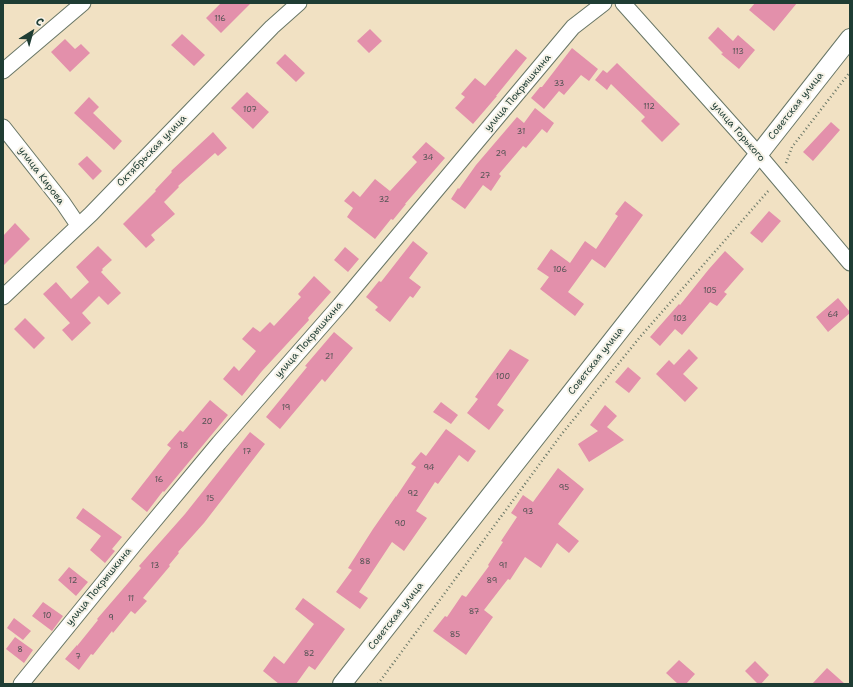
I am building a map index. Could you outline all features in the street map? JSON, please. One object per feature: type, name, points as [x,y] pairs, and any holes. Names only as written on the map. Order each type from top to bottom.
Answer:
[{"type":"street","points":[[3,71],[83,3]]},
{"type":"street","name":"Октябрьская улица","points":[[3,297],[96,208],[272,27],[299,3]]},
{"type":"street","name":"улица Покрышкина","points":[[21,684],[219,443],[340,305],[573,27],[604,3]]},
{"type":"street","name":"улица Горького","points":[[623,3],[758,154],[850,263]]},
{"type":"street","name":"Советская улица","points":[[342,684],[850,38]]},
{"type":"street","name":"улица Кирова","points":[[3,127],[78,225]]},
{"type":"path","points":[[378,684],[566,429],[640,337],[769,190],[785,168],[792,147],[850,72]]},
{"type":"building","points":[[221,3],[251,3],[221,33],[206,18]]},
{"type":"building","points":[[755,3],[797,3],[774,31],[749,10]]},
{"type":"building","points":[[718,27],[733,41],[738,35],[755,50],[739,69],[721,54],[723,53],[708,38]]},
{"type":"building","points":[[370,29],[382,41],[369,53],[357,41]]},
{"type":"building","points":[[182,34],[205,55],[194,66],[171,45]]},
{"type":"building","points":[[65,39],[75,49],[81,44],[90,53],[70,72],[51,52]]},
{"type":"building","points":[[572,48],[598,69],[589,81],[581,75],[564,95],[559,91],[544,109],[531,98],[540,87],[542,87]]},
{"type":"building","points":[[516,49],[527,58],[473,124],[455,108],[465,97],[461,94],[475,78],[485,86]]},
{"type":"building","points":[[285,54],[305,73],[296,82],[276,63]]},
{"type":"building","points":[[617,63],[680,124],[662,142],[641,121],[645,117],[611,84],[607,90],[595,80],[603,70],[607,73]]},
{"type":"building","points":[[247,92],[269,112],[253,129],[231,108]]},
{"type":"building","points":[[89,97],[99,107],[93,113],[122,141],[114,150],[74,113]]},
{"type":"building","points":[[535,108],[554,123],[547,133],[542,129],[526,148],[523,146],[499,174],[501,176],[491,191],[483,185],[465,209],[451,199],[476,165],[517,117],[524,123]]},
{"type":"building","points":[[831,122],[840,130],[813,161],[803,152]]},
{"type":"building","points":[[213,132],[227,148],[218,156],[215,153],[178,186],[179,187],[164,202],[175,214],[151,235],[155,240],[146,248],[123,224],[156,191],[155,190],[172,172],[171,171]]},
{"type":"building","points":[[426,142],[445,158],[375,239],[347,217],[353,208],[344,201],[353,191],[360,197],[375,179],[390,191],[417,162],[412,157]]},
{"type":"building","points":[[87,156],[102,171],[93,180],[78,164]]},
{"type":"building","points":[[625,201],[643,215],[605,268],[592,259],[568,292],[584,304],[575,316],[540,289],[549,277],[537,269],[551,249],[570,263],[585,241],[596,249],[618,216],[615,214]]},
{"type":"building","points":[[769,211],[781,221],[762,243],[750,233]]},
{"type":"building","points":[[15,223],[30,239],[3,266],[3,236]]},
{"type":"building","points":[[413,241],[428,253],[409,278],[421,287],[413,298],[410,296],[390,322],[375,310],[378,307],[366,297],[379,281],[381,282]]},
{"type":"building","points":[[98,246],[112,260],[102,269],[103,270],[101,272],[121,293],[108,305],[99,296],[82,313],[91,323],[72,341],[62,330],[70,323],[43,294],[56,282],[71,299],[89,282],[76,267]]},
{"type":"building","points":[[345,247],[359,259],[348,272],[334,260]]},
{"type":"building","points":[[725,251],[744,269],[724,292],[727,294],[717,306],[710,302],[682,335],[675,329],[660,346],[650,337],[679,304],[680,305]]},
{"type":"building","points":[[314,276],[331,292],[308,318],[309,320],[262,371],[242,396],[223,379],[234,366],[239,371],[256,351],[242,339],[253,327],[260,332],[270,322],[274,326],[301,297],[298,294]]},
{"type":"building","points":[[838,298],[850,313],[828,332],[816,317]]},
{"type":"building","points":[[25,318],[45,338],[34,349],[14,329]]},
{"type":"building","points":[[334,332],[353,348],[325,382],[322,379],[280,429],[266,417],[307,367],[305,366]]},
{"type":"building","points":[[510,349],[529,360],[497,405],[504,410],[489,430],[467,413],[478,399],[475,397]]},
{"type":"building","points":[[689,349],[698,358],[683,374],[698,388],[685,402],[656,374],[669,360],[674,365]]},
{"type":"building","points":[[628,367],[641,378],[629,393],[615,382]]},
{"type":"building","points":[[210,400],[228,415],[147,512],[131,499],[171,448],[167,445],[180,430],[183,432]]},
{"type":"building","points":[[441,402],[458,415],[451,424],[433,412]]},
{"type":"building","points":[[605,405],[617,416],[607,427],[624,440],[589,462],[578,444],[598,431],[590,425]]},
{"type":"building","points":[[446,429],[476,451],[468,462],[459,455],[438,484],[435,482],[416,511],[427,518],[404,551],[392,542],[359,592],[368,598],[360,609],[336,592],[352,570],[348,568],[416,467],[411,464],[421,452],[426,456]]},
{"type":"building","points":[[250,432],[265,444],[204,523],[178,552],[179,553],[169,565],[170,566],[143,598],[147,601],[135,614],[131,611],[113,633],[112,631],[93,655],[91,654],[79,670],[65,659],[141,568],[139,566],[185,514]]},
{"type":"building","points":[[558,468],[584,489],[558,524],[579,541],[569,553],[557,543],[541,568],[525,557],[510,580],[508,579],[484,610],[493,617],[466,655],[433,631],[445,616],[447,617],[462,595],[466,597],[489,566],[488,565],[503,542],[501,541],[517,517],[511,513],[523,495],[533,502]]},
{"type":"building","points":[[83,508],[122,537],[112,549],[115,551],[105,563],[90,550],[101,536],[76,518]]},
{"type":"building","points":[[69,567],[88,582],[76,596],[58,580]]},
{"type":"building","points":[[303,598],[345,629],[315,670],[309,666],[296,684],[279,684],[263,671],[274,656],[284,664],[314,624],[295,609]]},
{"type":"building","points":[[43,602],[63,616],[52,631],[32,616]]},
{"type":"building","points":[[14,618],[31,631],[23,640],[7,628]]},
{"type":"building","points":[[15,637],[33,650],[24,663],[6,649]]},
{"type":"building","points":[[679,660],[695,674],[686,684],[678,684],[666,673]]},
{"type":"building","points":[[755,661],[769,675],[761,684],[758,684],[745,671]]},
{"type":"building","points":[[827,668],[845,684],[812,684]]}]
